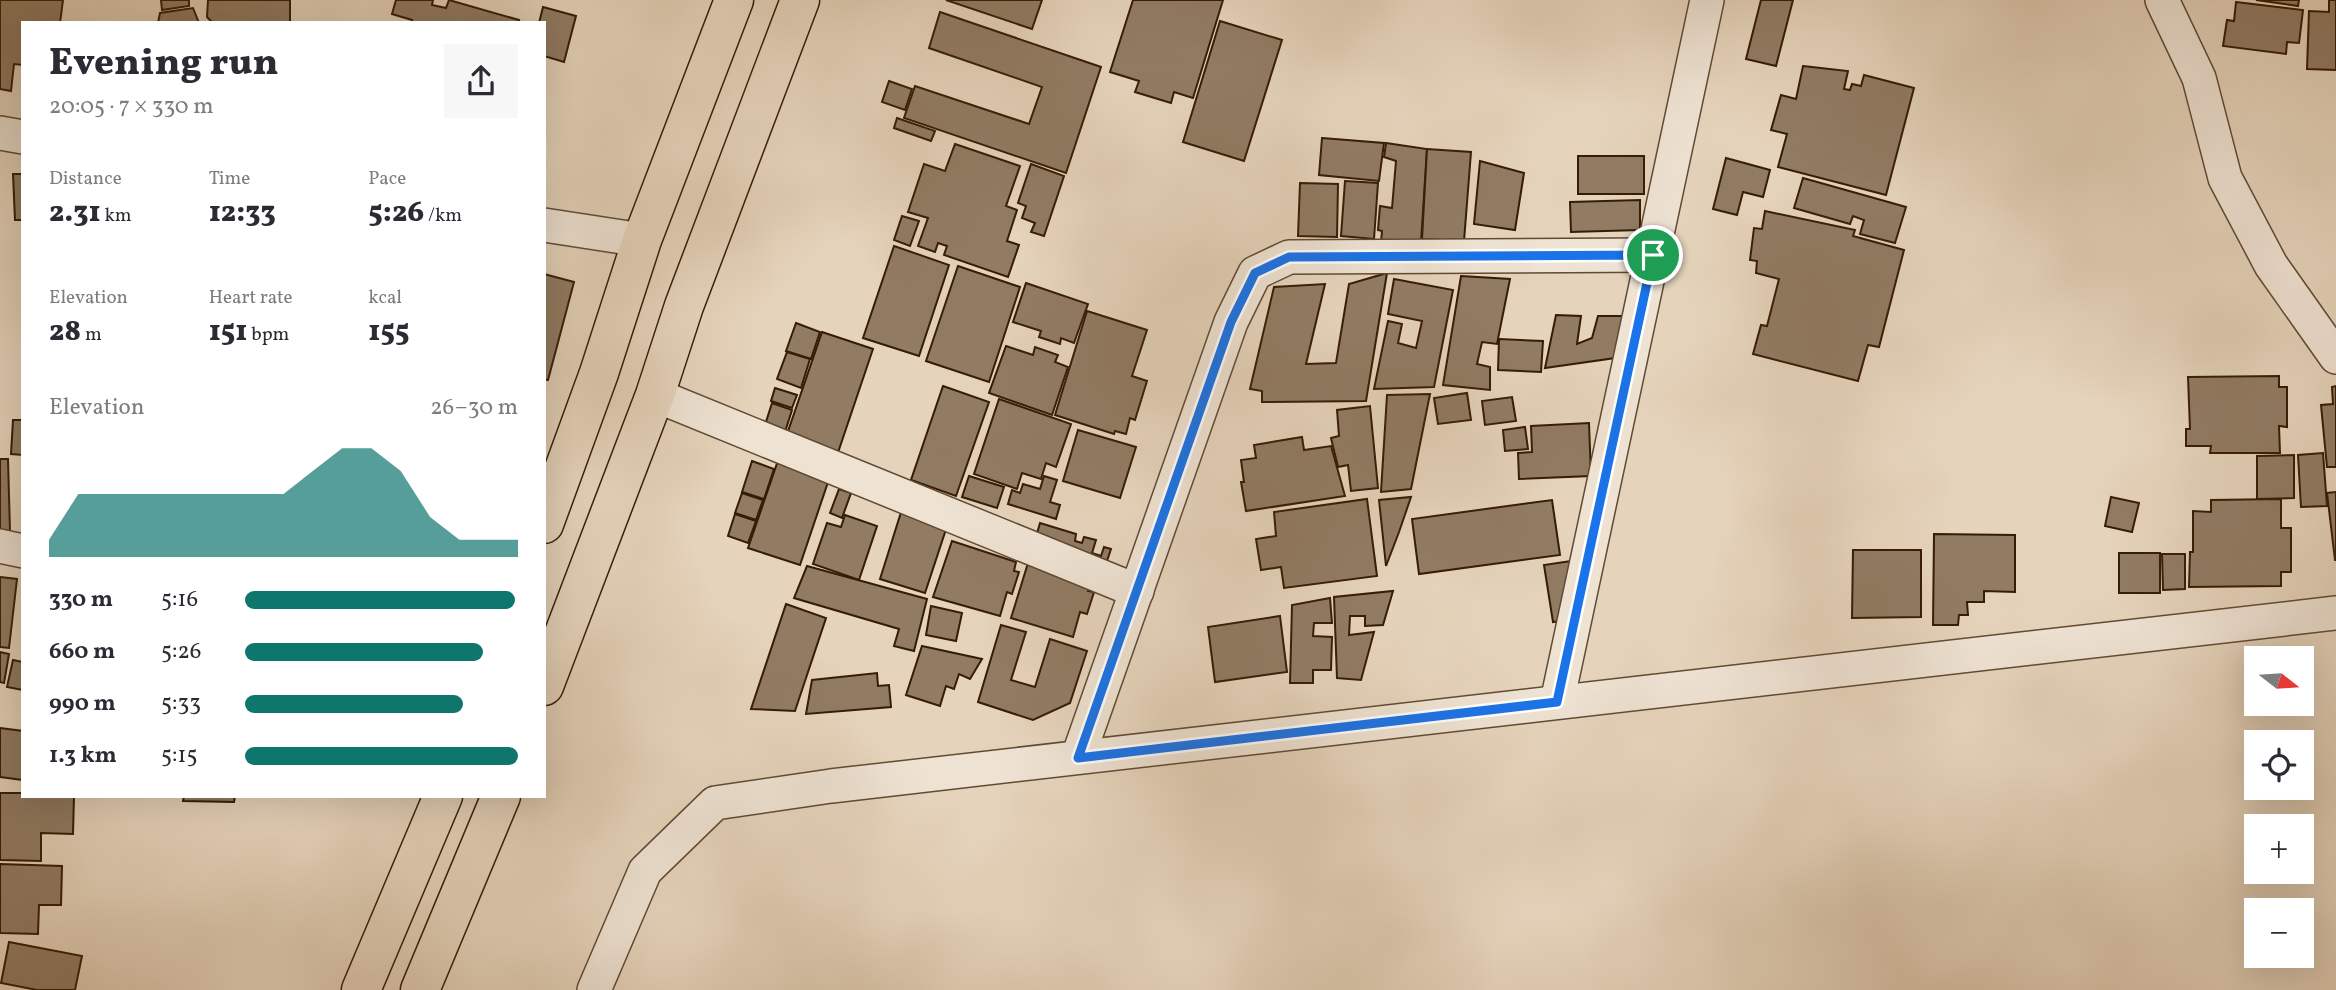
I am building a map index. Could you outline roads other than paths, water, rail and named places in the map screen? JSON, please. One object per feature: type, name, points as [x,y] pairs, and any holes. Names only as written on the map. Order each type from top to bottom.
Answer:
[{"type":"highway","points":[[546,519],[599,373],[642,240],[734,0]]},
{"type":"highway","points":[[546,681],[800,0]]},
{"type":"highway","points":[[361,990],[442,798]]},
{"type":"highway","points":[[420,990],[500,798]]},
{"type":"street","points":[[1557,702],[1707,0]]},
{"type":"street","points":[[2162,0],[2199,78],[2225,178],[2271,265],[2336,357]]},
{"type":"street","points":[[0,133],[21,137]]},
{"type":"street","points":[[546,225],[642,240]]},
{"type":"street","points":[[1078,758],[1231,322],[1255,273],[1289,257],[1653,255]]},
{"type":"street","points":[[654,395],[1137,591]]},
{"type":"street","points":[[0,546],[21,551]]},
{"type":"street","points":[[594,990],[645,872],[715,803],[831,786],[2336,613]]}]
